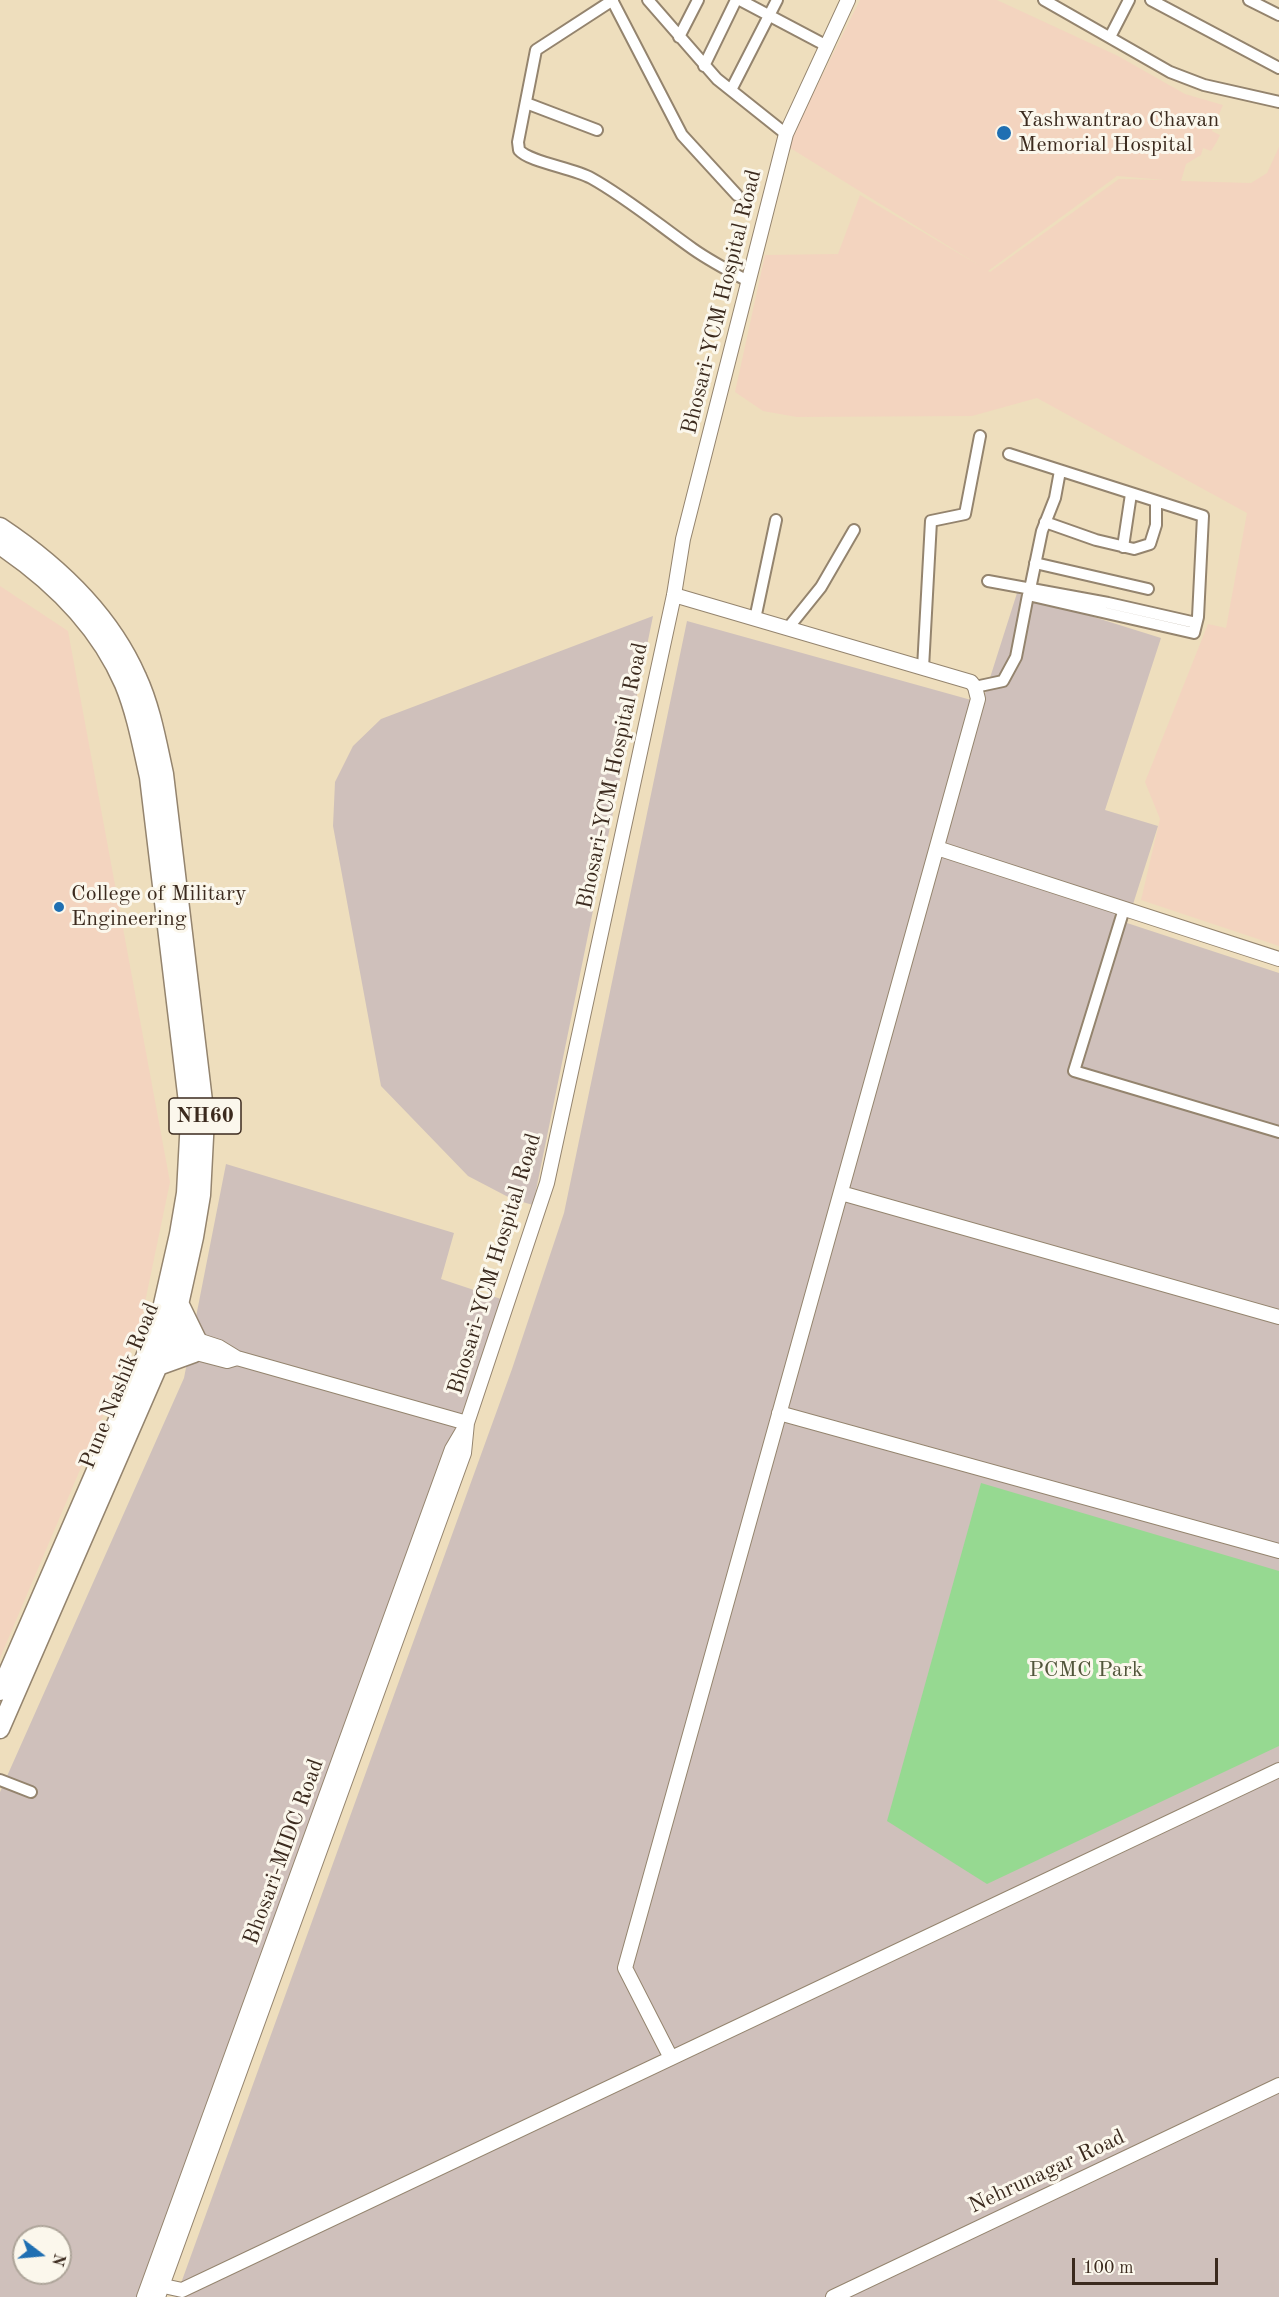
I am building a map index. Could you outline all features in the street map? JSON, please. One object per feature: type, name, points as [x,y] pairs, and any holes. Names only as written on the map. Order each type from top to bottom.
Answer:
[{"type":"highway","name":"Pune Nashik Road","points":[[0,527],[51,564],[83,595],[110,629],[137,677],[152,722],[164,774],[205,1118],[201,1195],[179,1304],[161,1336],[0,1691]]},
{"type":"highway","name":"Pune Nashik Road","points":[[0,545],[49,583],[72,605],[97,637],[123,684],[138,727],[149,777],[190,1119],[188,1169],[181,1224],[161,1313],[158,1366],[0,1729]]},
{"type":"highway","points":[[158,1366],[195,1347],[179,1304]]},
{"type":"street","points":[[737,195],[681,135],[613,0],[536,50],[518,142],[519,150],[591,178],[644,211],[693,249],[748,282]]},
{"type":"street","points":[[648,0],[717,79],[786,134]]},
{"type":"street","points":[[658,12],[664,0]]},
{"type":"street","points":[[679,37],[698,0]]},
{"type":"street","points":[[704,66],[738,0],[827,46]]},
{"type":"street","points":[[731,90],[777,0]]},
{"type":"street","name":"Bhosari-YCM Hospital Road","points":[[467,1423],[547,1183],[674,595],[683,539],[786,134],[848,0]]},
{"type":"street","points":[[1044,0],[1186,80],[1279,102]]},
{"type":"street","points":[[1110,37],[1129,0]]},
{"type":"street","points":[[1151,0],[1279,68]]},
{"type":"street","points":[[1249,0],[1279,15]]},
{"type":"street","points":[[525,103],[597,130]]},
{"type":"street","points":[[923,668],[931,521],[964,514],[980,436]]},
{"type":"street","points":[[987,584],[1029,592],[1194,633],[1203,516],[1009,454]]},
{"type":"street","points":[[975,687],[1003,681],[1016,657],[1035,563],[1045,522],[1055,498],[1060,471]]},
{"type":"street","points":[[1123,547],[1131,494]]},
{"type":"street","points":[[1045,522],[1096,540],[1134,549],[1150,544],[1156,525],[1156,502]]},
{"type":"street","points":[[756,619],[776,520]]},
{"type":"street","points":[[788,628],[822,587],[854,530]]},
{"type":"street","points":[[1035,563],[1148,589]]},
{"type":"street","points":[[671,2058],[625,1968],[977,705],[978,693],[971,682],[674,595]]},
{"type":"street","points":[[937,848],[1279,958]]},
{"type":"street","points":[[1124,909],[1074,1071],[1279,1132]]},
{"type":"street","points":[[841,1192],[1279,1317]]},
{"type":"street","points":[[161,1336],[227,1361],[237,1358],[467,1423]]},
{"type":"street","points":[[779,1413],[1279,1551]]},
{"type":"street","name":"Bhosari-MIDC Road","points":[[144,2297],[157,2288],[452,1449],[467,1423]]},
{"type":"street","points":[[157,2288],[182,2290],[1279,1770]]},
{"type":"street","points":[[0,1780],[31,1792]]},
{"type":"street","name":"Nehrunagar Road","points":[[833,2297],[1279,2085]]},
{"type":"shaded area","points":[[860,0],[997,0],[1118,56],[1185,94],[1223,105],[1212,131],[1220,135],[1216,143],[1211,151],[1203,148],[1201,155],[1186,164],[1181,181],[1251,183],[1267,173],[1279,147],[1279,946],[1141,900],[1160,819],[1145,782],[1208,624],[1226,628],[1247,513],[1037,398],[972,416],[797,417],[763,411],[735,392],[765,255],[838,254],[860,195],[982,267],[787,146]],"holes":[[[1117,176],[1165,180],[1119,179],[990,272],[988,271]]]},
{"type":"shaded area","name":"College of Military Engineering","points":[[0,586],[68,631],[170,1182],[139,1331],[0,1658]]},
{"type":"shaded area","points":[[1017,593],[1161,638],[1105,810],[1158,826],[1127,923],[1279,973],[1279,2297],[176,2297],[512,1369],[564,1213],[687,621],[982,703]]},
{"type":"shaded area","points":[[653,616],[533,1205],[512,1199],[468,1176],[381,1086],[333,826],[335,782],[353,746],[381,719]]},
{"type":"shaded area","points":[[226,1164],[454,1233],[441,1279],[504,1300],[359,1689],[144,2297],[0,2297],[0,1792],[184,1378]]},
{"type":"green space","name":"PCMC Park","points":[[981,1483],[1279,1571],[1279,1746],[987,1884],[887,1821]]},
{"type":"place","name":"Yashwantrao Chavan Memorial Hospital","points":[[1004,133]]},
{"type":"place","name":"College of Military Engineering","points":[[59,907]]}]
